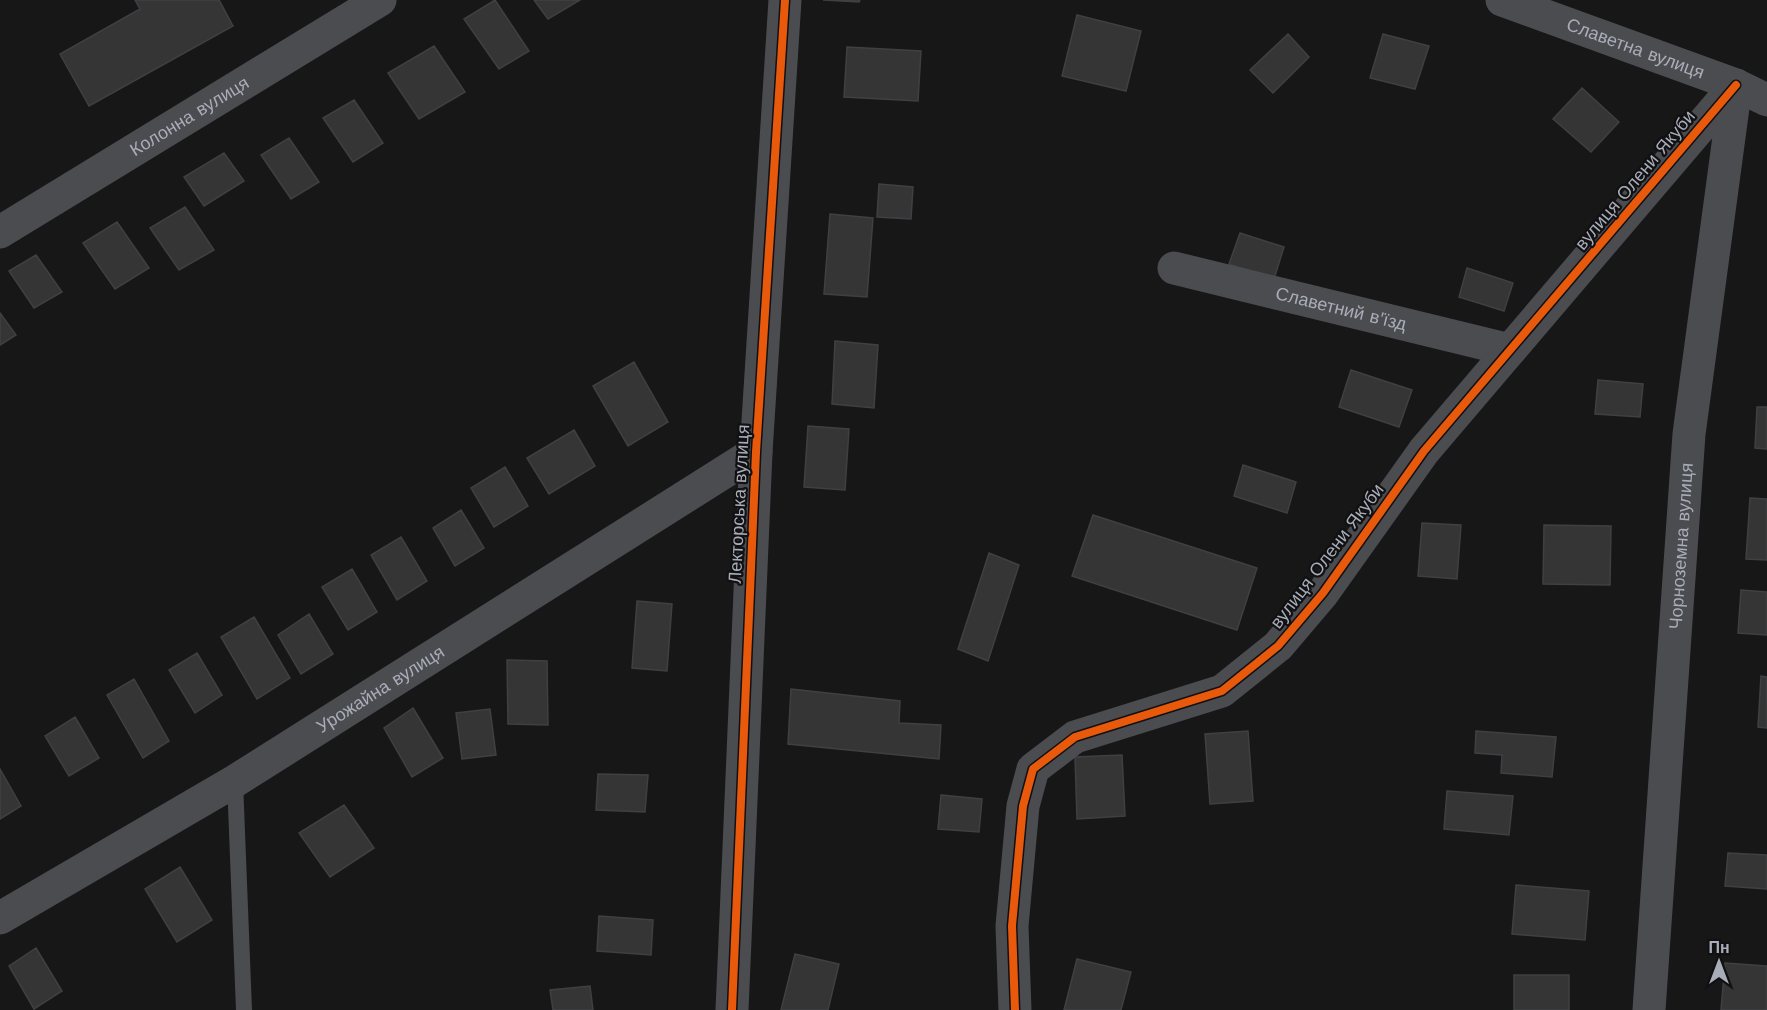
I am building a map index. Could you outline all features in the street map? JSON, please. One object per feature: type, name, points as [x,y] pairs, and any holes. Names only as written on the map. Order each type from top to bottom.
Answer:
[{"type":"street","name":"Колонна вулиця","points":[[0,232],[380,0]]},
{"type":"street","name":"Лекторська вулиця","points":[[732,1010],[756,452],[785,0]]},
{"type":"street","name":"Славетна вулиця","points":[[1502,0],[1736,85],[1767,100]]},
{"type":"street","name":"вулиця Олени Якуби","points":[[1015,1010],[1012,926],[1023,806],[1033,769],[1075,737],[1222,691],[1278,646],[1323,593],[1424,451],[1736,85]]},
{"type":"street","name":"Чорноземна вулиця","points":[[1648,1010],[1689,434],[1736,85]]},
{"type":"street","name":"Славетний в'їзд","points":[[1174,268],[1510,350]]},
{"type":"street","name":"Урожайна вулиця","points":[[0,918],[235,781],[756,452]]},
{"type":"lane","points":[[235,781],[244,1010]]},
{"type":"building","points":[[135,0],[219,0],[233,26],[89,106],[60,54],[140,9]]},
{"type":"building","points":[[495,0],[529,51],[499,69],[464,19]]},
{"type":"building","points":[[534,0],[580,0],[548,19]]},
{"type":"building","points":[[823,0],[860,0],[859,2]]},
{"type":"building","points":[[1077,15],[1141,31],[1126,91],[1062,76]]},
{"type":"building","points":[[1288,34],[1309,57],[1273,93],[1250,70]]},
{"type":"building","points":[[1383,34],[1429,46],[1415,89],[1370,78]]},
{"type":"building","points":[[434,46],[465,92],[419,119],[388,73]]},
{"type":"building","points":[[847,47],[921,51],[918,101],[844,97]]},
{"type":"building","points":[[1582,88],[1619,122],[1591,152],[1553,119]]},
{"type":"building","points":[[354,100],[383,143],[353,162],[323,118]]},
{"type":"building","points":[[289,138],[319,182],[291,199],[261,155]]},
{"type":"building","points":[[224,153],[244,181],[204,206],[184,177]]},
{"type":"building","points":[[879,184],[913,187],[911,219],[877,217]]},
{"type":"building","points":[[185,207],[214,250],[179,270],[150,228]]},
{"type":"building","points":[[830,214],[873,218],[867,297],[824,294]]},
{"type":"building","points":[[117,222],[149,268],[115,289],[83,243]]},
{"type":"building","points":[[1240,233],[1284,247],[1274,279],[1229,264]]},
{"type":"building","points":[[36,255],[62,292],[34,308],[9,271]]},
{"type":"building","points":[[1467,268],[1513,283],[1504,311],[1459,297]]},
{"type":"building","points":[[0,313],[16,335],[0,345]]},
{"type":"building","points":[[835,341],[878,345],[874,408],[832,404]]},
{"type":"building","points":[[634,362],[668,422],[628,446],[593,386]]},
{"type":"building","points":[[1351,370],[1412,390],[1399,427],[1339,407]]},
{"type":"building","points":[[1598,380],[1643,384],[1640,417],[1595,414]]},
{"type":"building","points":[[1757,407],[1767,407],[1767,449],[1755,448]]},
{"type":"building","points":[[808,426],[849,429],[845,490],[804,487]]},
{"type":"building","points":[[574,430],[595,466],[549,494],[527,458]]},
{"type":"building","points":[[1243,465],[1296,482],[1287,513],[1234,496]]},
{"type":"building","points":[[505,467],[528,506],[494,527],[471,488]]},
{"type":"building","points":[[1750,498],[1767,499],[1767,560],[1746,559]]},
{"type":"building","points":[[461,510],[484,548],[455,566],[433,528]]},
{"type":"building","points":[[1093,515],[1257,568],[1237,630],[1072,576]]},
{"type":"building","points":[[1422,523],[1461,525],[1457,579],[1418,576]]},
{"type":"building","points":[[1544,525],[1611,526],[1610,585],[1543,584]]},
{"type":"building","points":[[401,537],[427,581],[397,600],[371,555]]},
{"type":"building","points":[[989,553],[1019,565],[988,661],[958,649]]},
{"type":"building","points":[[352,569],[377,612],[348,630],[322,587]]},
{"type":"building","points":[[1741,590],[1767,592],[1767,635],[1738,633]]},
{"type":"building","points":[[637,601],[672,604],[667,671],[632,668]]},
{"type":"building","points":[[309,614],[333,654],[301,674],[278,635]]},
{"type":"building","points":[[254,617],[290,678],[257,699],[221,637]]},
{"type":"building","points":[[197,653],[222,695],[195,713],[169,670]]},
{"type":"building","points":[[507,660],[547,661],[548,725],[508,724]]},
{"type":"building","points":[[1761,676],[1767,677],[1767,728],[1758,727]]},
{"type":"building","points":[[134,679],[169,741],[143,758],[107,695]]},
{"type":"building","points":[[791,689],[900,701],[899,723],[941,725],[939,759],[788,744]]},
{"type":"building","points":[[413,708],[443,758],[412,777],[384,728]]},
{"type":"building","points":[[490,709],[496,755],[462,759],[456,713]]},
{"type":"building","points":[[75,717],[99,758],[69,776],[45,736]]},
{"type":"building","points":[[1248,731],[1253,801],[1210,804],[1205,734]]},
{"type":"building","points":[[1476,731],[1556,737],[1552,777],[1501,773],[1502,755],[1475,753]]},
{"type":"building","points":[[1122,755],[1125,816],[1077,819],[1075,757]]},
{"type":"building","points":[[0,769],[21,806],[0,819]]},
{"type":"building","points":[[598,774],[648,775],[645,812],[596,810]]},
{"type":"building","points":[[1447,791],[1513,796],[1509,835],[1444,829]]},
{"type":"building","points":[[941,795],[982,799],[979,832],[938,829]]},
{"type":"building","points":[[344,805],[374,848],[330,877],[299,833]]},
{"type":"building","points":[[1728,853],[1767,855],[1767,889],[1725,886]]},
{"type":"building","points":[[180,867],[212,920],[177,942],[145,889]]},
{"type":"building","points":[[1516,885],[1589,891],[1585,940],[1512,934]]},
{"type":"building","points":[[599,916],[653,920],[651,955],[597,951]]},
{"type":"building","points":[[36,948],[62,991],[34,1009],[9,966]]},
{"type":"building","points":[[795,954],[839,964],[828,1010],[781,1010]]},
{"type":"building","points":[[1077,959],[1131,972],[1121,1010],[1064,1010]]},
{"type":"building","points":[[1725,963],[1767,966],[1767,1010],[1721,1010]]},
{"type":"building","points":[[1514,975],[1569,975],[1569,1010],[1514,1010]]},
{"type":"building","points":[[590,986],[593,1010],[553,1010],[550,990]]},
{"type":"cycle path","points":[[732,1010],[756,452],[785,0]]},
{"type":"cycle path","points":[[1015,1010],[1012,926],[1023,806],[1033,769],[1075,737],[1222,691],[1278,646],[1323,593],[1424,451],[1736,85]]}]
